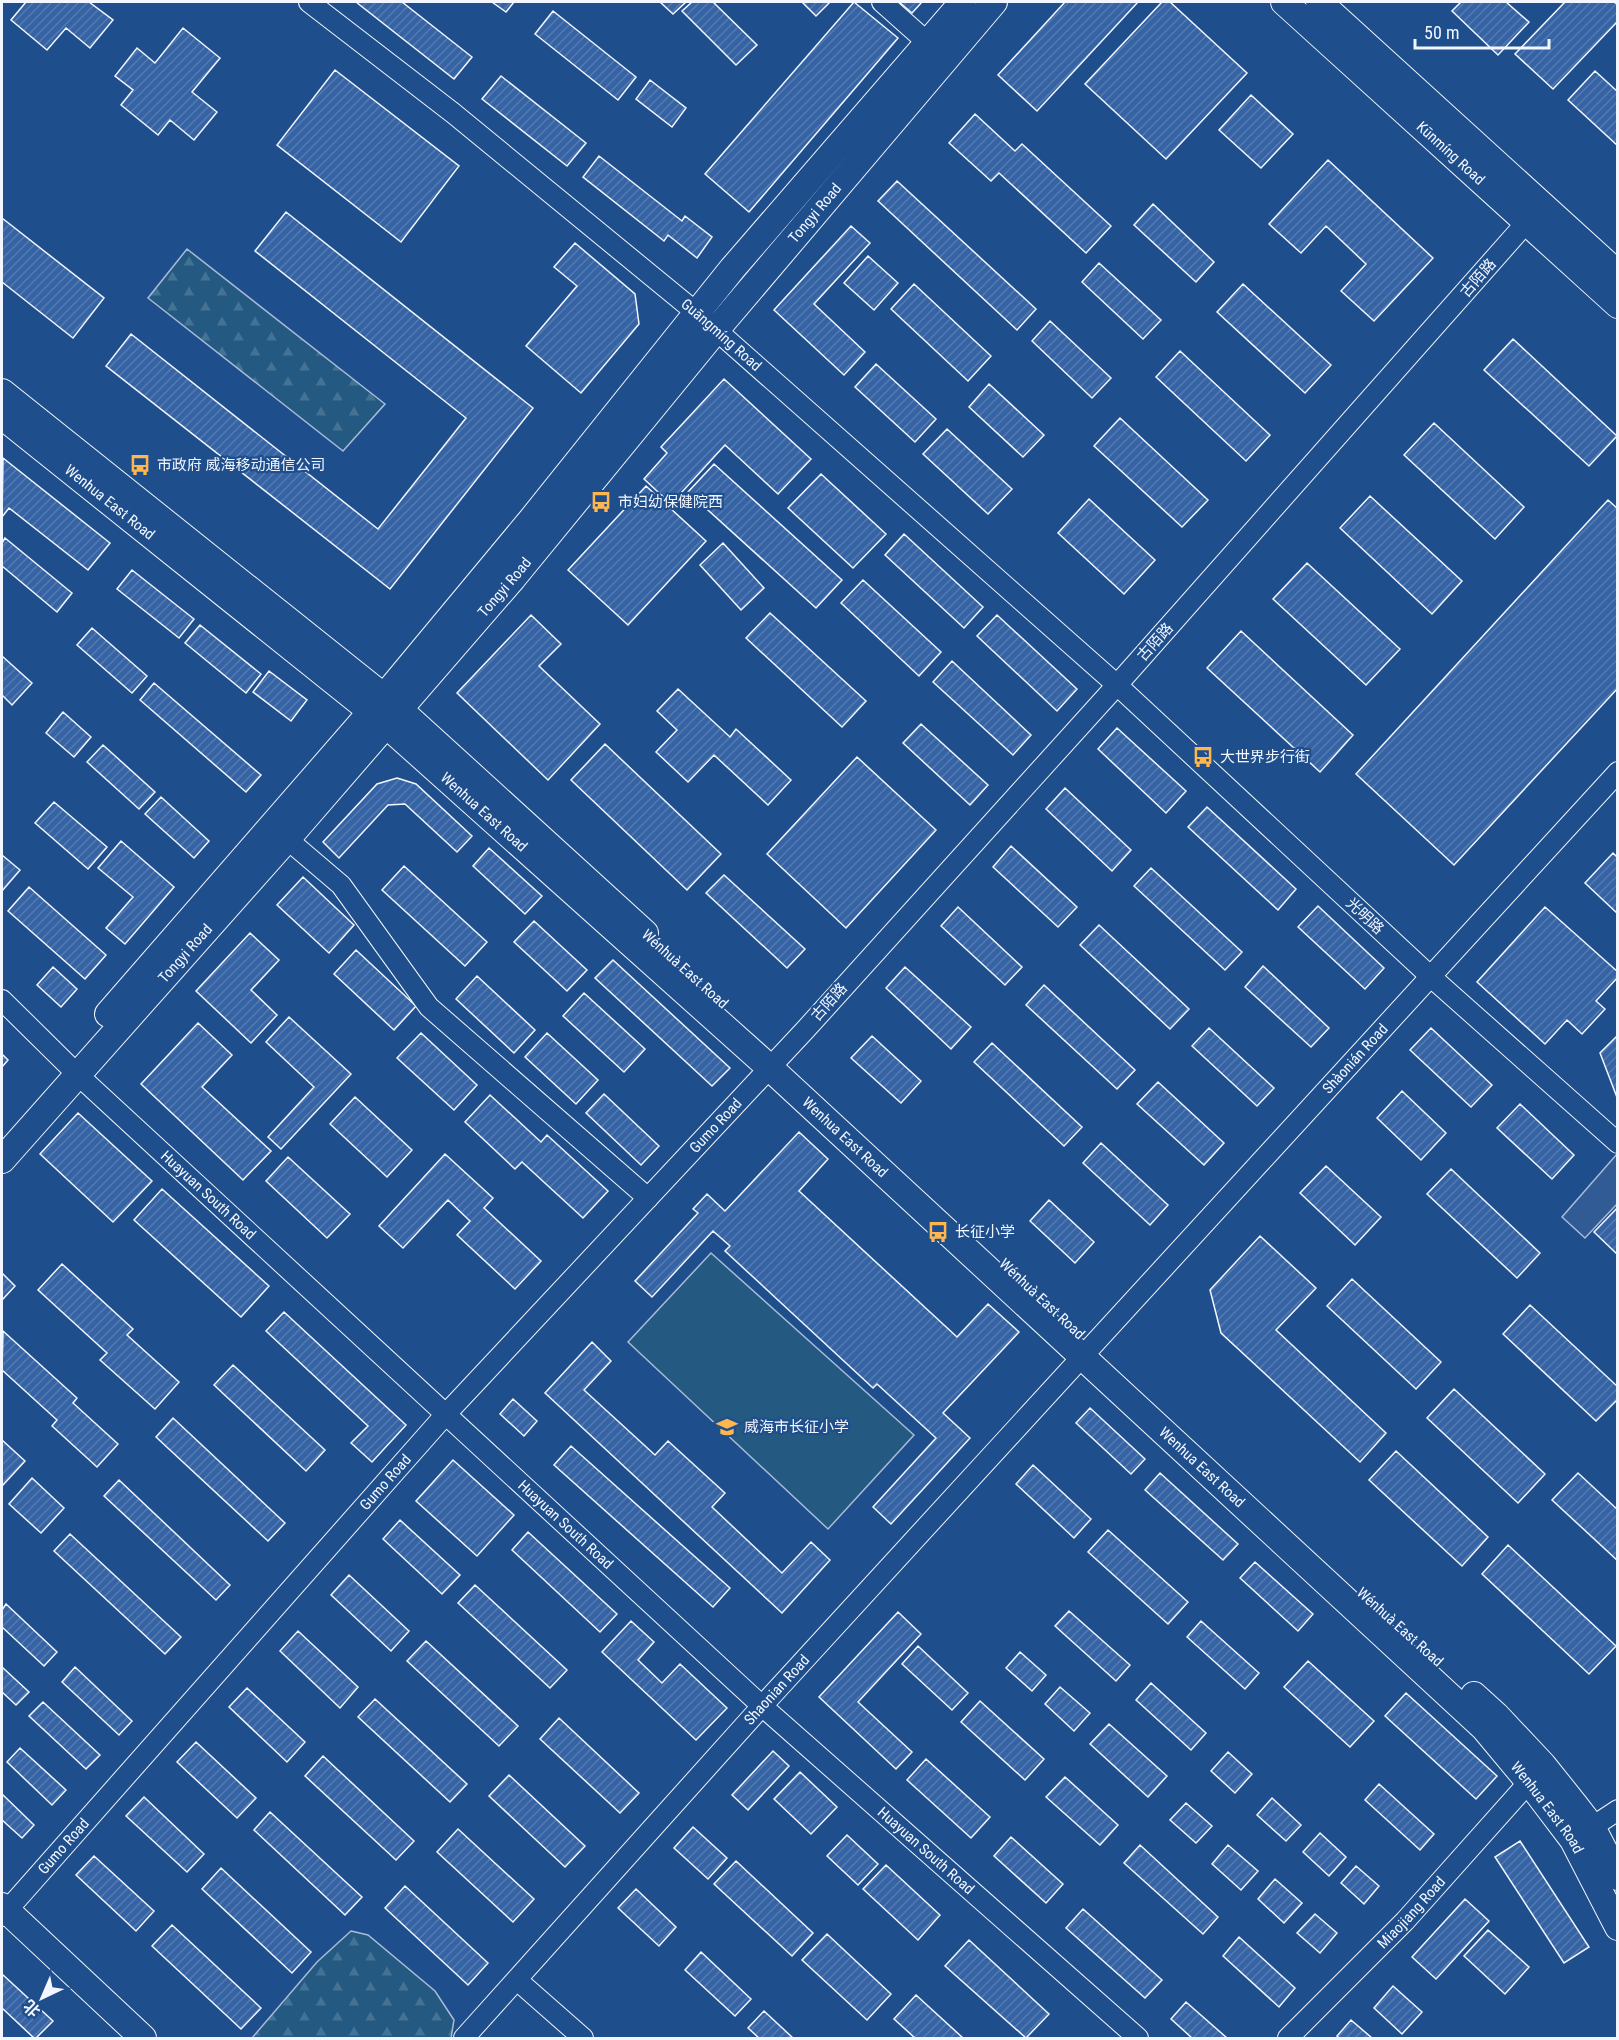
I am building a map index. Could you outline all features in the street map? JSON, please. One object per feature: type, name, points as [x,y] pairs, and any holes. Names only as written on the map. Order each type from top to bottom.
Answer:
[{"type":"main road","name":"Tongyi Road","points":[[707,322],[732,269],[963,2]]},
{"type":"main road","name":"Tongyi Road","points":[[2,1160],[72,1069],[385,711],[707,322],[994,2]]},
{"type":"main road","name":"Kūnmíng Road","points":[[1284,2],[1617,305]]},
{"type":"main road","name":"Kūnmíng Road","points":[[1319,2],[1617,274]]},
{"type":"main road","name":"Wenhua East Road","points":[[2,392],[385,711]]},
{"type":"main road","name":"Wenhua East Road","points":[[2,416],[385,711]]},
{"type":"main road","name":"Tongyi Road","points":[[2,1136],[72,1069],[287,839],[385,711]]},
{"type":"main road","name":"Wénhuà East Road","points":[[385,711],[775,1062],[1087,1352],[1496,1715],[1543,1765],[1582,1834],[1617,1877]]},
{"type":"main road","name":"Wenhua East Road","points":[[1087,1352],[1484,1728],[1529,1782],[1582,1834],[1617,1927]]},
{"type":"main road","points":[[3,1916],[119,2038]]},
{"type":"main road","points":[[3,1916],[143,2038]]},
{"type":"street","name":"Guāngmíng Road","points":[[309,2],[453,113],[707,322],[1116,685]]},
{"type":"street","points":[[882,2],[927,42]]},
{"type":"street","name":"古陌路","points":[[775,1062],[1116,685],[1526,223]]},
{"type":"street","name":"光明路","points":[[1116,685],[1430,976],[1617,1143]]},
{"type":"street","name":"Shàonián Road","points":[[1087,1352],[1617,772]]},
{"type":"street","points":[[287,839],[341,885],[429,1007],[648,1198]]},
{"type":"street","name":"Huayuan South Road","points":[[2,1000],[72,1069],[762,1706],[1138,2038]]},
{"type":"street","name":"Gumo Road","points":[[3,1916],[446,1414],[775,1062]]},
{"type":"street","name":"Shaonian Road","points":[[464,2038],[762,1706],[1087,1352]]},
{"type":"street","name":"Miaojiang Road","points":[[1288,2038],[1405,1921],[1529,1782]]},
{"type":"street","points":[[1582,1834],[1617,1810]]},
{"type":"street","points":[[518,1980],[583,2038]]},
{"type":"green space","points":[[187,249],[385,404],[343,451],[148,298]]},
{"type":"green space","points":[[711,1253],[914,1435],[828,1529],[628,1342]]},
{"type":"green space","points":[[351,1931],[368,1935],[435,1991],[454,2020],[451,2038],[252,2038],[317,1962]]},
{"type":"shaded area","points":[[1617,1154],[1617,1204],[1585,1238],[1562,1217]]},
{"type":"building","points":[[26,2],[89,2],[113,20],[90,48],[66,28],[47,50],[11,20]]},
{"type":"building","points":[[356,2],[402,2],[472,57],[454,79]]},
{"type":"building","points":[[492,2],[514,2],[506,12]]},
{"type":"building","points":[[660,2],[686,2],[673,14]]},
{"type":"building","points":[[692,2],[713,2],[757,45],[736,65],[682,11]]},
{"type":"building","points":[[802,2],[830,2],[816,16]]},
{"type":"building","points":[[854,2],[898,38],[749,212],[705,174]]},
{"type":"building","points":[[899,2],[922,2],[912,13]]},
{"type":"building","points":[[1065,2],[1138,2],[1037,111],[998,75]]},
{"type":"building","points":[[1162,2],[1170,2],[1247,73],[1166,159],[1085,84]]},
{"type":"building","points":[[1461,2],[1506,2],[1529,22],[1498,55],[1452,11]]},
{"type":"building","points":[[1565,2],[1614,2],[1618,5],[1618,21],[1553,89],[1515,54]]},
{"type":"building","points":[[553,11],[636,77],[618,100],[535,34]]},
{"type":"building","points":[[183,28],[220,58],[192,92],[217,112],[194,140],[170,120],[158,135],[121,105],[133,90],[115,76],[137,48],[155,63]]},
{"type":"building","points":[[335,70],[459,166],[401,242],[277,145]]},
{"type":"building","points":[[1595,71],[1618,92],[1618,146],[1568,100]]},
{"type":"building","points":[[501,76],[586,143],[567,166],[482,99]]},
{"type":"building","points":[[650,80],[686,108],[672,127],[636,99]]},
{"type":"building","points":[[1251,95],[1293,134],[1261,168],[1219,130]]},
{"type":"building","points":[[975,114],[1015,151],[1022,144],[1111,226],[1086,253],[999,173],[991,181],[949,143]]},
{"type":"building","points":[[599,156],[682,221],[685,216],[712,237],[697,258],[668,235],[664,241],[583,177]]},
{"type":"building","points":[[1328,160],[1433,258],[1374,321],[1341,291],[1366,264],[1326,226],[1301,253],[1269,224]]},
{"type":"building","points":[[897,181],[1036,309],[1017,330],[878,201]]},
{"type":"building","points":[[1153,204],[1214,262],[1196,282],[1134,225]]},
{"type":"building","points":[[286,212],[533,408],[390,589],[106,366],[131,334],[378,529],[466,418],[255,251]]},
{"type":"building","points":[[2,218],[104,298],[73,338],[2,282]]},
{"type":"building","points":[[851,226],[870,243],[814,304],[865,352],[844,375],[774,310]]},
{"type":"building","points":[[575,243],[635,294],[639,324],[581,393],[526,346],[577,286],[554,267]]},
{"type":"building","points":[[868,256],[898,283],[874,310],[844,283]]},
{"type":"building","points":[[1099,263],[1161,320],[1143,339],[1082,282]]},
{"type":"building","points":[[914,284],[991,356],[968,381],[891,309]]},
{"type":"building","points":[[1243,284],[1331,365],[1305,393],[1217,312]]},
{"type":"building","points":[[1050,321],[1111,378],[1092,398],[1032,341]]},
{"type":"building","points":[[1513,339],[1617,436],[1589,466],[1484,370]]},
{"type":"building","points":[[1180,351],[1270,435],[1246,461],[1156,377]]},
{"type":"building","points":[[876,364],[936,419],[915,442],[855,387]]},
{"type":"building","points":[[724,379],[811,459],[778,494],[725,445],[671,504],[644,479],[667,453],[661,447]]},
{"type":"building","points":[[989,384],[1044,435],[1023,457],[969,407]]},
{"type":"building","points":[[1120,418],[1208,500],[1182,527],[1094,446]]},
{"type":"building","points":[[1434,423],[1524,507],[1495,539],[1404,455]]},
{"type":"building","points":[[947,429],[1012,489],[988,514],[923,454]]},
{"type":"building","points":[[3,458],[110,543],[88,570],[9,508],[2,517]]},
{"type":"building","points":[[714,464],[842,580],[816,608],[688,492]]},
{"type":"building","points":[[821,474],[886,534],[853,568],[788,508]]},
{"type":"building","points":[[646,486],[706,541],[628,625],[568,570]]},
{"type":"building","points":[[1370,496],[1462,581],[1432,614],[1340,528]]},
{"type":"building","points":[[1089,499],[1155,560],[1124,594],[1058,533]]},
{"type":"building","points":[[1608,500],[1618,509],[1618,688],[1454,865],[1356,774]]},
{"type":"building","points":[[904,534],[983,607],[964,628],[885,555]]},
{"type":"building","points":[[5,538],[72,593],[57,612],[2,566],[2,543]]},
{"type":"building","points":[[723,543],[764,588],[741,610],[700,565]]},
{"type":"building","points":[[1307,563],[1400,649],[1366,685],[1273,599]]},
{"type":"building","points":[[132,570],[194,619],[179,638],[117,589]]},
{"type":"building","points":[[863,580],[941,652],[919,676],[841,603]]},
{"type":"building","points":[[770,613],[866,701],[842,727],[746,638]]},
{"type":"building","points":[[531,615],[561,644],[539,666],[600,724],[548,780],[457,693]]},
{"type":"building","points":[[997,615],[1077,689],[1057,711],[977,636]]},
{"type":"building","points":[[200,625],[261,674],[246,693],[185,643]]},
{"type":"building","points":[[92,628],[147,676],[132,693],[77,645]]},
{"type":"building","points":[[1241,631],[1353,735],[1320,772],[1207,668]]},
{"type":"building","points":[[2,656],[32,683],[12,705],[2,695]]},
{"type":"building","points":[[952,661],[1031,735],[1013,755],[933,682]]},
{"type":"building","points":[[269,671],[307,700],[291,721],[253,692]]},
{"type":"building","points":[[154,683],[261,775],[246,792],[140,700]]},
{"type":"building","points":[[678,689],[730,737],[736,729],[791,780],[768,805],[714,755],[688,782],[656,752],[677,730],[657,711]]},
{"type":"building","points":[[63,712],[91,737],[74,757],[46,733]]},
{"type":"building","points":[[921,724],[988,785],[970,805],[903,743]]},
{"type":"building","points":[[1117,728],[1186,791],[1166,813],[1098,749]]},
{"type":"building","points":[[605,744],[721,854],[687,890],[571,780]]},
{"type":"building","points":[[103,745],[155,792],[139,809],[87,762]]},
{"type":"building","points":[[857,757],[936,830],[846,928],[767,854]]},
{"type":"building","points":[[397,778],[416,784],[472,836],[457,852],[405,804],[388,805],[339,858],[323,842],[377,784]]},
{"type":"building","points":[[1065,788],[1131,850],[1112,871],[1046,809]]},
{"type":"building","points":[[161,797],[209,841],[194,858],[145,814]]},
{"type":"building","points":[[54,802],[107,847],[88,869],[35,823]]},
{"type":"building","points":[[1207,807],[1296,889],[1278,910],[1188,827]]},
{"type":"building","points":[[121,841],[174,887],[125,944],[106,928],[133,897],[98,868]]},
{"type":"building","points":[[1011,846],[1077,907],[1058,927],[993,867]]},
{"type":"building","points":[[489,848],[542,896],[525,914],[473,866]]},
{"type":"building","points":[[1613,853],[1618,858],[1618,914],[1585,883]]},
{"type":"building","points":[[2,855],[20,870],[2,891]]},
{"type":"building","points":[[404,866],[487,942],[465,966],[382,890]]},
{"type":"building","points":[[1151,868],[1242,952],[1225,970],[1134,886]]},
{"type":"building","points":[[724,875],[805,949],[787,968],[706,893]]},
{"type":"building","points":[[303,877],[354,925],[329,953],[277,905]]},
{"type":"building","points":[[29,887],[106,955],[85,979],[8,911]]},
{"type":"building","points":[[1318,906],[1384,968],[1365,989],[1298,927]]},
{"type":"building","points":[[958,907],[1022,967],[1005,985],[941,926]]},
{"type":"building","points":[[1545,907],[1618,972],[1618,977],[1596,1001],[1605,1009],[1582,1034],[1567,1020],[1545,1044],[1477,982]]},
{"type":"building","points":[[534,921],[587,970],[567,991],[514,942]]},
{"type":"building","points":[[1099,925],[1189,1009],[1170,1029],[1080,945]]},
{"type":"building","points":[[250,933],[279,960],[251,990],[277,1015],[251,1043],[196,991]]},
{"type":"building","points":[[356,950],[416,1006],[394,1030],[334,974]]},
{"type":"building","points":[[613,960],[730,1068],[712,1086],[595,978]]},
{"type":"building","points":[[1263,966],[1329,1028],[1311,1047],[1245,987]]},
{"type":"building","points":[[53,967],[77,989],[61,1007],[37,985]]},
{"type":"building","points":[[905,967],[971,1027],[951,1049],[886,988]]},
{"type":"building","points":[[477,976],[535,1030],[514,1053],[456,999]]},
{"type":"building","points":[[1044,985],[1135,1070],[1117,1089],[1026,1005]]},
{"type":"building","points":[[584,993],[645,1049],[624,1072],[563,1016]]},
{"type":"building","points":[[289,1017],[351,1074],[281,1149],[268,1137],[314,1087],[266,1042]]},
{"type":"building","points":[[198,1023],[232,1055],[202,1087],[271,1151],[243,1180],[141,1084]]},
{"type":"building","points":[[1209,1028],[1274,1088],[1257,1106],[1192,1046]]},
{"type":"building","points":[[1431,1028],[1492,1085],[1471,1107],[1410,1050]]},
{"type":"building","points":[[421,1033],[477,1085],[454,1110],[397,1058]]},
{"type":"building","points":[[547,1033],[598,1080],[576,1104],[525,1057]]},
{"type":"building","points":[[1618,1035],[1618,1100],[1600,1053]]},
{"type":"building","points":[[872,1036],[921,1081],[901,1103],[851,1058]]},
{"type":"building","points":[[992,1043],[1082,1127],[1064,1146],[974,1062]]},
{"type":"building","points":[[2,1054],[8,1060],[2,1067]]},
{"type":"building","points":[[1158,1082],[1224,1143],[1204,1165],[1137,1104]]},
{"type":"building","points":[[1402,1091],[1446,1133],[1421,1160],[1377,1118]]},
{"type":"building","points":[[604,1094],[659,1146],[641,1165],[586,1113]]},
{"type":"building","points":[[490,1095],[541,1142],[547,1135],[608,1191],[583,1218],[522,1162],[515,1169],[465,1122]]},
{"type":"building","points":[[355,1097],[412,1150],[387,1177],[330,1124]]},
{"type":"building","points":[[1520,1104],[1574,1155],[1552,1179],[1497,1128]]},
{"type":"building","points":[[78,1113],[152,1181],[113,1222],[40,1154]]},
{"type":"building","points":[[799,1132],[828,1159],[799,1191],[957,1337],[988,1304],[1019,1332],[943,1413],[970,1438],[891,1524],[873,1507],[936,1438],[877,1384],[873,1388],[725,1251],[730,1246],[713,1231],[652,1297],[635,1281],[698,1213],[693,1209],[707,1194],[725,1211]]},
{"type":"building","points":[[1101,1143],[1168,1205],[1150,1225],[1083,1163]]},
{"type":"building","points":[[445,1154],[493,1198],[484,1208],[541,1261],[515,1289],[457,1235],[470,1221],[448,1200],[403,1248],[379,1226]]},
{"type":"building","points":[[288,1157],[350,1214],[327,1238],[266,1181]]},
{"type":"building","points":[[1326,1166],[1381,1217],[1355,1245],[1300,1193]]},
{"type":"building","points":[[1451,1169],[1540,1253],[1517,1278],[1427,1194]]},
{"type":"building","points":[[162,1189],[269,1286],[241,1317],[134,1220]]},
{"type":"building","points":[[1049,1200],[1094,1242],[1075,1263],[1030,1221]]},
{"type":"building","points":[[1618,1207],[1618,1255],[1594,1232]]},
{"type":"building","points":[[1260,1236],[1316,1288],[1276,1330],[1386,1433],[1360,1462],[1221,1333],[1210,1290]]},
{"type":"building","points":[[62,1264],[133,1329],[127,1335],[179,1382],[155,1409],[100,1360],[107,1353],[38,1290]]},
{"type":"building","points":[[2,1273],[15,1286],[2,1300]]},
{"type":"building","points":[[1352,1279],[1441,1362],[1416,1389],[1327,1306]]},
{"type":"building","points":[[1530,1305],[1618,1387],[1618,1399],[1596,1421],[1503,1334]]},
{"type":"building","points":[[284,1312],[406,1425],[372,1462],[351,1443],[368,1426],[266,1331]]},
{"type":"building","points":[[3,1331],[77,1398],[73,1403],[118,1444],[97,1467],[52,1426],[57,1420],[2,1370]]},
{"type":"building","points":[[592,1342],[611,1361],[584,1390],[655,1455],[668,1441],[725,1493],[712,1507],[782,1573],[811,1542],[830,1560],[782,1613],[545,1393]]},
{"type":"building","points":[[233,1365],[325,1450],[306,1471],[214,1385]]},
{"type":"building","points":[[1454,1389],[1545,1474],[1518,1503],[1427,1418]]},
{"type":"building","points":[[513,1399],[537,1421],[524,1436],[500,1414]]},
{"type":"building","points":[[1090,1408],[1145,1459],[1131,1474],[1076,1423]]},
{"type":"building","points":[[173,1418],[285,1523],[268,1541],[156,1437]]},
{"type":"building","points":[[2,1440],[25,1461],[2,1486]]},
{"type":"building","points":[[571,1446],[730,1588],[713,1607],[554,1465]]},
{"type":"building","points":[[1396,1451],[1488,1537],[1462,1566],[1369,1480]]},
{"type":"building","points":[[453,1460],[514,1515],[477,1556],[416,1501]]},
{"type":"building","points":[[1033,1465],[1091,1519],[1074,1538],[1016,1484]]},
{"type":"building","points":[[1160,1473],[1238,1544],[1223,1560],[1145,1490]]},
{"type":"building","points":[[1578,1473],[1618,1510],[1618,1561],[1552,1500]]},
{"type":"building","points":[[32,1478],[64,1508],[41,1533],[9,1504]]},
{"type":"building","points":[[119,1480],[230,1585],[216,1600],[104,1496]]},
{"type":"building","points":[[400,1520],[460,1575],[442,1594],[383,1539]]},
{"type":"building","points":[[1108,1530],[1188,1602],[1168,1624],[1088,1552]]},
{"type":"building","points":[[528,1532],[617,1614],[600,1632],[512,1550]]},
{"type":"building","points":[[70,1534],[181,1637],[165,1654],[54,1551]]},
{"type":"building","points":[[1508,1545],[1616,1646],[1589,1674],[1482,1574]]},
{"type":"building","points":[[1255,1562],[1313,1614],[1298,1631],[1240,1578]]},
{"type":"building","points":[[349,1575],[409,1631],[391,1651],[331,1595]]},
{"type":"building","points":[[475,1585],[567,1670],[550,1688],[458,1603]]},
{"type":"building","points":[[6,1604],[57,1652],[44,1666],[2,1627],[2,1610]]},
{"type":"building","points":[[1069,1611],[1130,1665],[1116,1681],[1055,1626]]},
{"type":"building","points":[[898,1612],[921,1634],[858,1702],[912,1752],[896,1769],[819,1697]]},
{"type":"building","points":[[631,1621],[654,1642],[638,1660],[662,1683],[680,1664],[727,1708],[696,1740],[602,1652]]},
{"type":"building","points":[[1201,1621],[1259,1673],[1245,1689],[1187,1637]]},
{"type":"building","points":[[298,1631],[358,1687],[340,1708],[280,1651]]},
{"type":"building","points":[[426,1641],[518,1726],[499,1746],[407,1661]]},
{"type":"building","points":[[918,1646],[968,1693],[952,1710],[902,1664]]},
{"type":"building","points":[[1020,1652],[1046,1675],[1032,1691],[1006,1668]]},
{"type":"building","points":[[1308,1661],[1374,1721],[1350,1747],[1284,1687]]},
{"type":"building","points":[[2,1667],[29,1692],[16,1705],[2,1692]]},
{"type":"building","points":[[75,1667],[132,1721],[119,1735],[62,1682]]},
{"type":"building","points":[[1151,1683],[1206,1733],[1191,1750],[1136,1700]]},
{"type":"building","points":[[1060,1687],[1090,1713],[1074,1731],[1045,1704]]},
{"type":"building","points":[[247,1688],[305,1742],[287,1762],[229,1707]]},
{"type":"building","points":[[1406,1693],[1497,1776],[1476,1799],[1385,1716]]},
{"type":"building","points":[[375,1699],[467,1784],[450,1802],[358,1717]]},
{"type":"building","points":[[980,1701],[1044,1759],[1025,1780],[961,1722]]},
{"type":"building","points":[[43,1702],[100,1755],[86,1769],[29,1716]]},
{"type":"building","points":[[559,1718],[639,1793],[620,1813],[540,1739]]},
{"type":"building","points":[[1109,1724],[1167,1776],[1148,1797],[1090,1744]]},
{"type":"building","points":[[196,1742],[256,1798],[237,1818],[177,1762]]},
{"type":"building","points":[[20,1748],[66,1790],[52,1805],[7,1762]]},
{"type":"building","points":[[773,1751],[789,1766],[748,1810],[732,1795]]},
{"type":"building","points":[[1228,1752],[1252,1774],[1235,1793],[1211,1771]]},
{"type":"building","points":[[323,1756],[414,1841],[396,1860],[305,1776]]},
{"type":"building","points":[[926,1759],[990,1817],[971,1838],[907,1780]]},
{"type":"building","points":[[800,1772],[837,1807],[811,1834],[774,1799]]},
{"type":"building","points":[[509,1775],[585,1846],[565,1867],[489,1796]]},
{"type":"building","points":[[1065,1777],[1118,1825],[1100,1845],[1046,1797]]},
{"type":"building","points":[[1379,1784],[1434,1834],[1420,1850],[1365,1800]]},
{"type":"building","points":[[2,1794],[34,1825],[22,1838],[2,1820]]},
{"type":"building","points":[[144,1797],[204,1854],[187,1872],[126,1816]]},
{"type":"building","points":[[1272,1798],[1301,1825],[1286,1841],[1257,1815]]},
{"type":"building","points":[[1186,1803],[1212,1826],[1196,1843],[1170,1820]]},
{"type":"building","points":[[270,1812],[362,1897],[345,1915],[254,1830]]},
{"type":"building","points":[[693,1827],[727,1858],[708,1879],[674,1848]]},
{"type":"building","points":[[458,1829],[534,1899],[513,1922],[437,1852]]},
{"type":"building","points":[[1320,1833],[1346,1857],[1329,1876],[1303,1852]]},
{"type":"building","points":[[847,1835],[878,1864],[858,1885],[827,1856]]},
{"type":"building","points":[[1011,1837],[1063,1884],[1046,1903],[994,1856]]},
{"type":"building","points":[[1520,1841],[1589,1947],[1564,1963],[1495,1857]]},
{"type":"building","points":[[1140,1845],[1218,1917],[1203,1934],[1124,1863]]},
{"type":"building","points":[[1228,1845],[1258,1871],[1241,1890],[1212,1864]]},
{"type":"building","points":[[94,1856],[154,1911],[136,1931],[76,1875]]},
{"type":"building","points":[[736,1861],[813,1933],[792,1956],[714,1884]]},
{"type":"building","points":[[886,1865],[940,1915],[918,1940],[863,1889]]},
{"type":"building","points":[[1356,1866],[1379,1886],[1364,1904],[1341,1883]]},
{"type":"building","points":[[221,1868],[311,1952],[292,1973],[202,1889]]},
{"type":"building","points":[[1275,1879],[1302,1903],[1284,1923],[1258,1899]]},
{"type":"building","points":[[405,1886],[488,1963],[468,1985],[385,1908]]},
{"type":"building","points":[[636,1889],[676,1927],[659,1946],[618,1908]]},
{"type":"building","points":[[1465,1899],[1489,1921],[1436,1979],[1412,1957]]},
{"type":"building","points":[[1083,1909],[1162,1980],[1145,1998],[1066,1928]]},
{"type":"building","points":[[1315,1914],[1337,1933],[1320,1953],[1297,1933]]},
{"type":"building","points":[[172,1925],[261,2008],[241,2029],[152,1946]]},
{"type":"building","points":[[1488,1930],[1529,1967],[1505,1994],[1464,1956]]},
{"type":"building","points":[[827,1934],[891,1994],[867,2020],[802,1960]]},
{"type":"building","points":[[1239,1937],[1295,1988],[1279,2007],[1223,1956]]},
{"type":"building","points":[[969,1940],[1049,2014],[1026,2038],[945,1966]]},
{"type":"building","points":[[701,1952],[751,1999],[735,2016],[685,1970]]},
{"type":"building","points":[[2,1974],[53,2021],[36,2038],[2,2008]]},
{"type":"building","points":[[1393,1986],[1422,2012],[1402,2034],[1374,2008]]},
{"type":"building","points":[[916,1995],[963,2038],[915,2038],[894,2019]]},
{"type":"building","points":[[1186,2002],[1227,2038],[1192,2038],[1171,2019]]},
{"type":"building","points":[[764,2011],[793,2038],[759,2038],[748,2028]]},
{"type":"building","points":[[1351,2020],[1372,2038],[1339,2038],[1337,2036]]},
{"type":"place","name":"市政府 威海移动通信公司","points":[[140,465]]},
{"type":"place","name":"市妇幼保健院西","points":[[601,502]]},
{"type":"place","name":"大世界步行街","points":[[1203,757]]},
{"type":"place","name":"长征小学","points":[[938,1232]]},
{"type":"place","name":"威海市长征小学","points":[[727,1427]]}]
